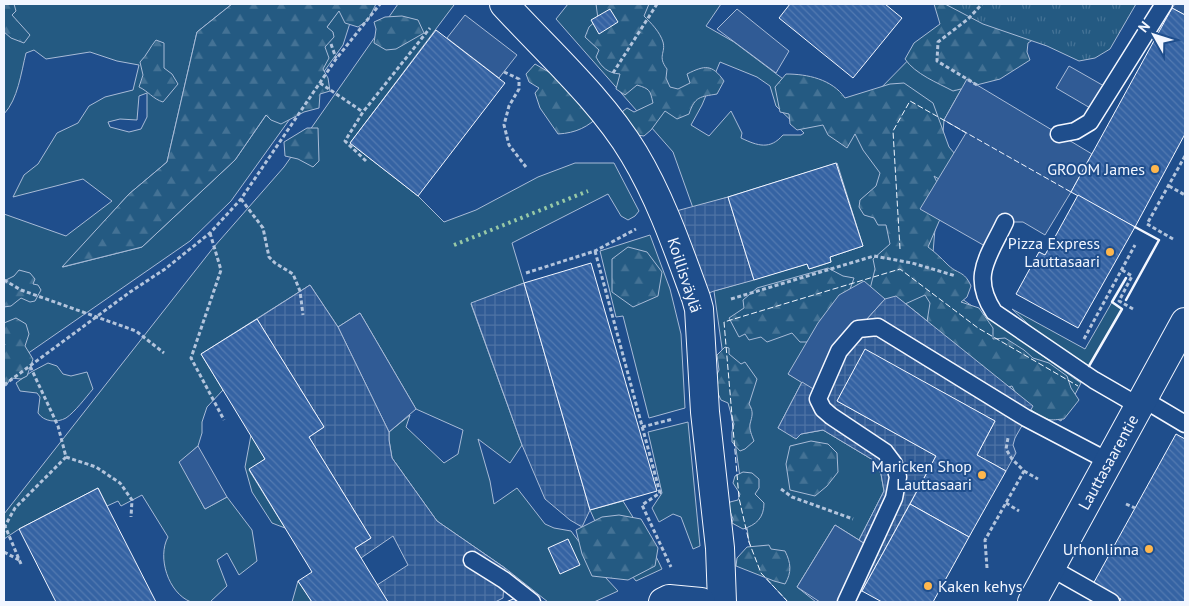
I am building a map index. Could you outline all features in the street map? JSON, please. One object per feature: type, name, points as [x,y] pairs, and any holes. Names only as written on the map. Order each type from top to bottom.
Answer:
[{"type":"street","name":"Koillisväylä","points":[[504,4],[596,102],[634,154],[665,214],[699,309],[705,412],[720,548],[722,602]]},
{"type":"street","name":"Lauttasaarentie","points":[[1032,602],[1185,322]]},
{"type":"street","points":[[663,602],[669,599],[701,602]]},
{"type":"lane","points":[[1059,134],[1076,131],[1090,122],[1164,4]]},
{"type":"lane","points":[[1005,222],[984,267],[982,283],[986,300],[994,312],[1094,380],[1185,424]]},
{"type":"lane","points":[[846,602],[894,498],[898,477],[894,464],[886,452],[823,409],[818,399],[839,351],[858,329],[878,327],[1019,413],[1108,462]]},
{"type":"lane","points":[[472,560],[504,580],[532,602]]},
{"type":"lane","points":[[1051,568],[1110,602]]},
{"type":"path","points":[[4,384],[165,268],[210,233],[241,199],[336,59],[380,4]]},
{"type":"path","points":[[623,57],[657,4]]},
{"type":"path","points":[[977,85],[937,61],[938,42],[968,19],[982,4]]},
{"type":"path","points":[[366,161],[345,141],[363,112],[430,28]]},
{"type":"path","points":[[331,44],[336,59]]},
{"type":"path","points":[[504,72],[519,79],[519,89],[509,106],[504,125],[509,145],[526,168]]},
{"type":"path","points":[[320,83],[363,112]]},
{"type":"path","points":[[1173,239],[1147,224],[1185,156]]},
{"type":"path","points":[[1169,186],[1185,195]]},
{"type":"path","points":[[241,199],[263,228],[269,256],[275,263],[293,274],[300,291],[303,315]]},
{"type":"path","points":[[526,273],[595,251],[665,214]]},
{"type":"path","points":[[210,233],[221,270],[191,358],[224,420]]},
{"type":"path","points":[[1082,343],[1135,245]]},
{"type":"path","points":[[595,251],[660,493],[642,505],[672,569]]},
{"type":"path","points":[[699,309],[874,256],[912,263],[982,283]]},
{"type":"path","points":[[1122,270],[1132,276],[1119,301],[1134,309]]},
{"type":"path","points":[[4,280],[21,290],[136,331],[164,353]]},
{"type":"path","points":[[30,366],[58,426],[66,457]]},
{"type":"path","points":[[1019,413],[1010,431],[1006,449],[1012,459],[1024,471],[1038,479]]},
{"type":"path","points":[[66,457],[96,468],[120,483],[132,500],[131,518]]},
{"type":"path","points":[[4,552],[20,562],[5,526],[15,508],[66,457]]},
{"type":"path","points":[[987,568],[985,540],[1024,471]]},
{"type":"path","points":[[781,489],[792,496],[880,529]]},
{"type":"path","points":[[1006,503],[1019,511]]},
{"type":"path","points":[[1126,504],[1135,508]]},
{"type":"green space","points":[[4,4],[232,4],[197,32],[167,162],[129,194],[63,267],[142,247],[235,160],[343,4],[356,4],[343,45],[231,201],[190,241],[4,370],[4,214],[66,236],[112,201],[83,179],[13,197],[24,175],[38,164],[57,133],[78,123],[89,106],[105,97],[133,90],[139,65],[117,61],[90,52],[46,59],[34,50],[26,53],[16,93],[4,114]],"holes":[[[147,93],[147,117],[141,129],[129,132],[110,127],[108,122],[120,119],[137,120],[139,96]]]},
{"type":"green space","points":[[4,4],[14,4],[16,11],[12,15],[30,35],[24,43],[11,38],[4,32]]},
{"type":"green space","points":[[232,4],[376,4],[368,20],[358,27],[345,23],[339,11],[327,27],[333,32],[334,37],[325,47],[329,58],[323,69],[328,78],[330,91],[320,94],[319,108],[304,112],[281,124],[271,120],[266,115],[235,160],[142,247],[62,267],[129,194],[167,162],[197,32]]},
{"type":"green space","points":[[398,4],[454,5],[350,143],[418,196],[444,222],[476,210],[538,177],[575,163],[614,163],[639,211],[628,220],[621,216],[608,194],[512,243],[524,283],[471,304],[522,445],[510,463],[478,439],[490,481],[494,504],[517,488],[545,524],[554,528],[571,531],[605,577],[618,591],[594,602],[548,602],[505,568],[437,521],[392,458],[389,432],[410,415],[406,427],[444,463],[458,454],[463,430],[416,409],[360,313],[338,327],[310,285],[201,354],[223,390],[207,407],[198,446],[180,462],[205,509],[227,497],[252,530],[257,561],[239,575],[227,553],[217,560],[227,586],[210,602],[191,602],[176,591],[164,564],[165,545],[168,537],[142,495],[121,506],[118,501],[107,506],[98,488],[19,529],[4,539],[4,514],[213,248],[284,167]]},
{"type":"green space","points":[[568,4],[721,4],[706,26],[734,42],[819,106],[874,95],[924,44],[967,79],[944,120],[931,277],[1081,383],[1061,421],[1033,406],[896,296],[788,374],[802,382],[778,428],[801,434],[823,430],[873,460],[881,474],[884,491],[859,540],[835,525],[797,587],[816,602],[788,602],[761,573],[749,542],[714,291],[807,264],[809,269],[831,262],[830,257],[863,246],[837,163],[693,208],[673,152],[556,19]],"holes":[[[720,62],[757,77],[770,86],[776,106],[804,133],[801,135],[783,135],[773,143],[758,145],[741,138],[742,133],[731,111],[709,136],[691,125],[702,105]]]},
{"type":"green space","points":[[596,4],[649,4],[644,16],[662,38],[664,46],[662,58],[667,69],[666,78],[670,87],[678,89],[690,83],[687,74],[699,69],[708,68],[716,71],[724,81],[717,94],[699,98],[689,114],[677,119],[665,111],[651,130],[644,136],[637,135],[620,119],[623,111],[627,108],[634,112],[653,103],[651,95],[647,89],[637,85],[625,95],[616,89],[620,74],[609,71],[598,61],[596,57],[599,50],[585,37],[589,27],[598,19]]},
{"type":"green space","points":[[934,4],[1035,4],[1037,37],[1028,43],[1027,52],[1030,60],[1000,79],[953,91],[927,78],[905,59],[914,43],[940,24]]},
{"type":"green space","points":[[945,4],[1136,4],[1110,49],[1095,58],[1079,61],[1047,46],[983,24]]},
{"type":"green space","points":[[402,16],[418,20],[424,33],[396,49],[386,50],[374,43],[376,29],[374,22],[385,17]]},
{"type":"green space","points":[[156,40],[164,43],[164,68],[172,74],[178,84],[163,102],[139,87],[143,75],[140,62]]},
{"type":"green space","points":[[535,64],[554,75],[600,115],[581,129],[558,134],[540,108],[535,93],[539,88],[529,82],[526,74]]},
{"type":"green space","points":[[786,74],[819,79],[833,86],[845,98],[890,84],[904,83],[933,103],[949,147],[966,167],[950,186],[934,176],[947,203],[928,247],[966,277],[971,286],[967,297],[961,302],[979,308],[993,328],[993,339],[1005,338],[1033,358],[1049,363],[1067,376],[1071,388],[1079,400],[1064,419],[1049,420],[1036,414],[1022,401],[1012,386],[996,390],[925,334],[930,303],[925,295],[894,309],[870,289],[875,269],[873,259],[890,244],[886,225],[878,225],[874,218],[864,215],[859,207],[860,200],[876,186],[880,173],[863,150],[855,134],[847,148],[828,135],[823,125],[797,130],[790,124],[789,114],[780,112],[775,87]]},
{"type":"green space","points":[[307,128],[318,128],[319,161],[313,167],[298,159],[285,156],[284,142]]},
{"type":"green space","points":[[650,235],[670,289],[681,334],[685,408],[649,418],[623,316],[616,317],[600,251]]},
{"type":"green space","points":[[628,247],[647,252],[662,272],[658,296],[633,307],[612,292],[612,259]]},
{"type":"green space","points":[[828,268],[843,276],[854,278],[843,309],[812,342],[800,342],[792,333],[767,342],[761,337],[749,340],[745,334],[739,337],[729,318],[744,308],[743,300],[757,288]]},
{"type":"green space","points":[[19,270],[30,273],[35,279],[33,284],[38,285],[41,290],[35,301],[30,302],[21,298],[11,306],[4,307],[4,281],[14,276]]},
{"type":"green space","points":[[1112,302],[1122,309],[1089,366],[1041,336],[1012,309],[1085,349]]},
{"type":"green space","points":[[16,318],[26,324],[29,334],[25,346],[33,359],[27,376],[21,379],[11,378],[6,386],[4,385],[4,323]]},
{"type":"green space","points":[[725,347],[729,348],[729,354],[741,364],[745,362],[757,379],[749,404],[752,412],[750,428],[754,441],[740,451],[732,442],[734,424],[728,403],[721,400],[713,383],[719,370],[717,355]]},
{"type":"green space","points":[[48,363],[57,366],[63,374],[71,376],[87,372],[93,389],[77,408],[66,418],[59,421],[47,420],[41,416],[38,413],[40,397],[37,393],[20,391],[16,383]]},
{"type":"green space","points":[[688,422],[700,546],[693,549],[681,517],[673,514],[659,522],[652,508],[662,493],[648,432]]},
{"type":"green space","points":[[251,435],[265,459],[249,470],[285,528],[272,523],[252,492],[245,467]]},
{"type":"green space","points":[[811,441],[828,444],[837,453],[838,472],[827,486],[815,496],[790,490],[786,464],[790,446]]},
{"type":"green space","points":[[743,472],[752,473],[759,479],[759,488],[755,494],[764,503],[764,508],[758,520],[743,529],[732,523],[733,519],[728,506],[730,502],[738,500],[740,494],[733,483],[735,476]]},
{"type":"green space","points":[[623,501],[653,550],[662,569],[636,581],[604,541],[590,510]]},
{"type":"green space","points":[[619,515],[641,519],[658,548],[655,566],[628,580],[592,576],[582,554],[576,530],[602,517]]},
{"type":"green space","points":[[769,545],[771,549],[785,551],[787,555],[790,571],[785,584],[736,566],[737,558],[747,547]]},
{"type":"green space","points":[[298,581],[312,602],[292,602]]},
{"type":"shaded area","points":[[1175,4],[1185,4],[1185,15],[1172,8]]},
{"type":"shaded area","points":[[737,9],[789,51],[776,73],[717,29]]},
{"type":"shaded area","points":[[465,15],[517,55],[499,78],[447,38]]},
{"type":"shaded area","points":[[1069,66],[1111,90],[1097,112],[1056,88]]},
{"type":"shaded area","points":[[967,79],[1092,154],[1045,235],[1023,222],[1005,222],[992,250],[920,209],[966,133],[944,120]]},
{"type":"shaded area","points":[[728,197],[754,280],[696,298],[665,214]]},
{"type":"shaded area","points":[[864,281],[885,299],[858,329],[820,394],[788,374],[818,323],[839,295]]},
{"type":"shaded area","points":[[524,283],[590,510],[582,527],[570,520],[545,499],[522,445],[471,303]]},
{"type":"shaded area","points":[[310,285],[338,327],[389,432],[392,458],[437,521],[505,568],[503,598],[495,602],[388,602],[377,585],[408,565],[393,536],[361,558],[355,548],[371,538],[309,437],[324,427],[257,319]]},
{"type":"shaded area","points":[[896,296],[1033,406],[1015,438],[1013,445],[1016,453],[1006,471],[977,455],[995,421],[865,350],[837,401],[936,456],[862,591],[852,602],[870,547],[859,540],[884,491],[881,474],[873,460],[823,430],[801,434],[796,439],[778,428],[802,382],[820,393],[858,329],[885,299]]},
{"type":"shaded area","points":[[360,313],[416,409],[389,432],[338,327]]},
{"type":"shaded area","points":[[198,446],[227,497],[205,509],[179,462]]},
{"type":"shaded area","points":[[835,525],[870,547],[846,602],[820,602],[797,587]]},
{"type":"building","points":[[790,4],[885,4],[902,18],[853,78],[779,18]]},
{"type":"building","points":[[1172,8],[1185,15],[1185,134],[1135,227],[1071,192]]},
{"type":"building","points":[[610,9],[618,22],[599,34],[591,20]]},
{"type":"building","points":[[436,30],[505,83],[418,196],[350,143]]},
{"type":"building","points":[[836,163],[863,246],[830,257],[831,262],[809,269],[807,264],[754,280],[728,197]]},
{"type":"building","points":[[1078,195],[1135,227],[1078,328],[1016,294],[1039,252],[1045,255]]},
{"type":"building","points":[[591,263],[657,491],[590,510],[524,283]]},
{"type":"building","points":[[257,319],[324,427],[309,437],[371,538],[355,548],[388,602],[312,602],[298,581],[312,572],[249,469],[265,459],[201,354]]},
{"type":"building","points":[[865,349],[995,421],[977,455],[1006,471],[969,537],[910,504],[936,456],[837,401]]},
{"type":"building","name":"Urhonlinna","points":[[1176,434],[1185,439],[1185,602],[1119,602],[1121,599],[1093,584]]},
{"type":"building","points":[[98,488],[156,602],[56,602],[19,529]]},
{"type":"building","points":[[910,504],[969,537],[933,602],[882,602],[862,591]]},
{"type":"building","points":[[568,539],[580,565],[560,574],[548,548]]},
{"type":"building","points":[[518,597],[521,602],[506,602]]},
{"type":"hedge","points":[[454,245],[588,191]]},
{"type":"fence","points":[[900,249],[893,131],[910,101],[1071,192]]},
{"type":"fence","points":[[788,602],[761,573],[749,542],[739,498],[724,322],[900,269],[978,328],[1078,386]]},
{"type":"wall","points":[[1126,300],[1159,240],[1135,227]]},
{"type":"wall","points":[[1089,366],[1122,309],[1112,302],[1126,278]]},
{"type":"place","name":"GROOM James","points":[[1155,169]]},
{"type":"place","name":"Pizza Express Lauttasaari","points":[[1110,252]]},
{"type":"place","name":"Maricken Shop Lauttasaari","points":[[982,475]]},
{"type":"place","name":"Urhonlinna","points":[[1149,549]]},
{"type":"place","name":"Kaken kehys","points":[[928,586]]}]
